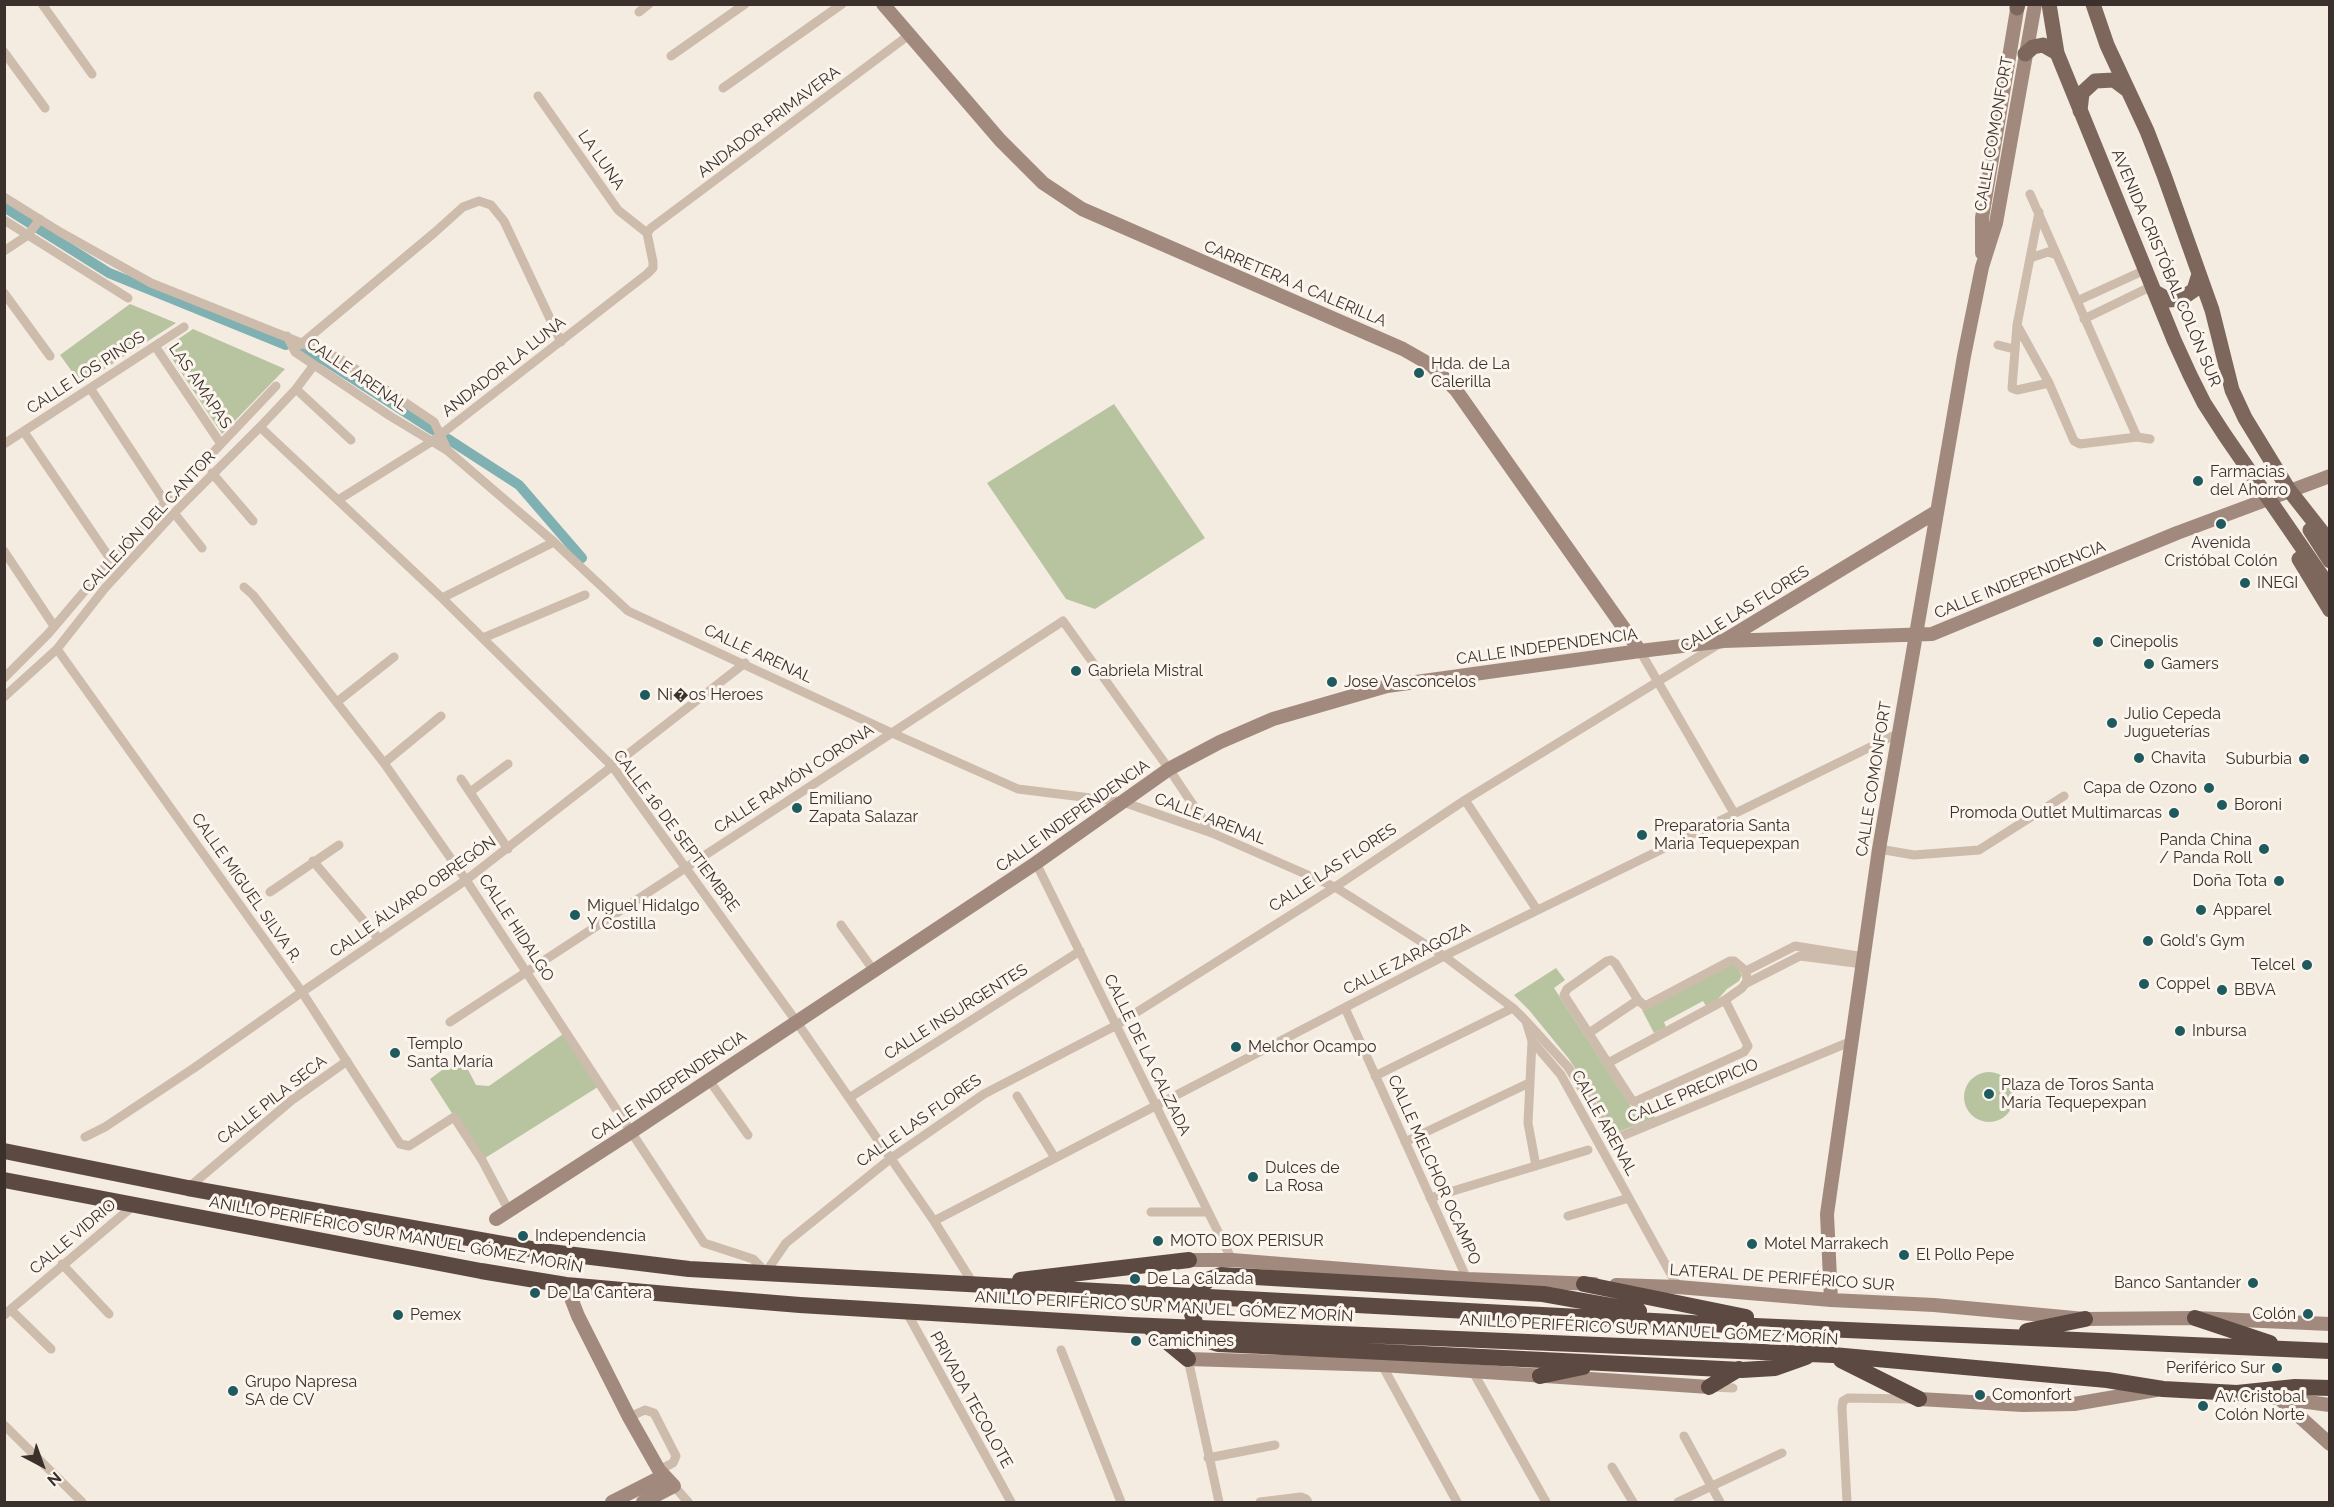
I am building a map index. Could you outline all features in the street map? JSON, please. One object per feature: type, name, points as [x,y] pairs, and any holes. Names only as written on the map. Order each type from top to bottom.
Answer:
[{"type":"highway","name":"ANILLO PERIFÉRICO SUR MANUEL GÓMEZ MORÍN","points":[[4,1150],[188,1188],[542,1251],[689,1269],[1709,1324],[2330,1352]]},
{"type":"highway","name":"ANILLO PERIFÉRICO SUR MANUEL GÓMEZ MORÍN","points":[[4,1180],[379,1253],[566,1285],[800,1305],[1148,1326],[1833,1355],[2107,1380],[2163,1389],[2237,1393],[2295,1387],[2330,1388]]},
{"type":"highway","points":[[974,1285],[1189,1260]]},
{"type":"highway","points":[[1709,1324],[1543,1294],[1221,1275],[1201,1286],[1194,1296],[1192,1314],[1198,1331],[1218,1344],[1739,1369],[1775,1368],[1812,1354]]},
{"type":"highway","points":[[1584,1284],[1797,1328]]},
{"type":"highway","points":[[2195,1318],[2290,1350]]},
{"type":"highway","points":[[2001,1336],[2085,1319]]},
{"type":"highway","points":[[1148,1326],[1188,1359]]},
{"type":"highway","points":[[1833,1355],[1919,1400]]},
{"type":"highway","points":[[1540,1376],[1606,1362]]},
{"type":"highway","points":[[1709,1387],[1739,1369]]},
{"type":"main road","name":"AVENIDA CRISTÓBAL COLÓN SUR","points":[[2049,4],[2056,53],[2174,340],[2204,403],[2330,588]]},
{"type":"main road","name":"AVENIDA CRISTÓBAL COLÓN SUR","points":[[2093,6],[2107,45],[2147,130],[2212,309],[2232,390],[2260,444],[2292,495],[2330,542]]},
{"type":"main road","points":[[2025,54],[2033,47],[2043,45],[2056,53]]},
{"type":"main road","points":[[2080,111],[2082,93],[2095,81],[2114,80],[2128,92]]},
{"type":"main road","points":[[2153,289],[2169,300],[2181,299],[2194,290],[2199,274]]},
{"type":"main road","points":[[2292,495],[2303,519],[2330,561]]},
{"type":"main road","points":[[2277,512],[2285,536],[2330,610]]},
{"type":"street","points":[[42,4],[92,74]]},
{"type":"street","points":[[639,12],[649,4]]},
{"type":"street","points":[[671,56],[745,4]]},
{"type":"street","points":[[723,88],[842,4]]},
{"type":"street","name":"CARRETERA A CALERILLA","points":[[883,4],[1000,140],[1043,183],[1082,209],[1403,349],[1431,365],[1456,390],[1640,651]]},
{"type":"street","name":"CALLE COMONFORT","points":[[1831,1300],[1827,1214],[1897,734],[1982,267],[1996,223],[2035,4]]},
{"type":"street","name":"CALLE COMONFORT","points":[[1982,267],[1982,218],[2018,6]]},
{"type":"street","name":"ANDADOR PRIMAVERA","points":[[647,233],[909,35]]},
{"type":"street","points":[[4,52],[45,108]]},
{"type":"street","name":"LA LUNA","points":[[538,96],[618,210],[647,233]]},
{"type":"street","points":[[2030,194],[2137,437]]},
{"type":"street","points":[[4,197],[34,226],[128,298]]},
{"type":"street","points":[[295,352],[302,342],[463,207],[479,201],[491,205],[504,221],[561,342]]},
{"type":"street","points":[[2039,212],[2017,325],[2012,388],[2018,390],[2049,383]]},
{"type":"street","points":[[4,220],[34,226]]},
{"type":"street","points":[[4,251],[34,226]]},
{"type":"street","name":"CALLE ARENAL","points":[[34,226],[151,283],[339,358],[396,407],[431,442],[448,451]]},
{"type":"street","name":"ANDADOR LA LUNA","points":[[338,500],[431,442],[653,268],[647,233]]},
{"type":"street","points":[[2030,258],[2048,252],[2057,255]]},
{"type":"street","points":[[2077,302],[2145,270]]},
{"type":"street","points":[[2084,319],[2153,289]]},
{"type":"street","points":[[4,292],[50,356]]},
{"type":"street","points":[[2017,325],[2049,383],[2076,443],[2137,437],[2150,439]]},
{"type":"street","name":"CALLE LOS PINOS","points":[[4,444],[184,327]]},
{"type":"street","name":"CALLE ARENAL","points":[[287,336],[295,352],[314,365],[396,407],[434,422],[448,451],[461,465],[554,542],[628,611],[1018,789],[1122,802],[1212,833],[1335,887],[1444,956],[1513,1008],[1526,1021],[1532,1041],[1561,1075],[1678,1287]]},
{"type":"street","points":[[1998,345],[2014,349]]},
{"type":"street","name":"LAS AMAPAS","points":[[154,346],[221,444]]},
{"type":"street","name":"CALLEJÓN DEL CANTOR","points":[[4,697],[57,649],[105,588],[212,473],[296,389],[314,365]]},
{"type":"street","points":[[4,678],[165,502],[276,386]]},
{"type":"street","points":[[90,388],[165,502]]},
{"type":"street","points":[[296,389],[351,440]]},
{"type":"street","name":"CALLE 16 DE SEPTIEMBRE","points":[[260,427],[442,598],[613,767],[796,1021],[934,1221],[974,1285]]},
{"type":"street","points":[[24,432],[111,560]]},
{"type":"street","points":[[212,473],[253,521]]},
{"type":"street","name":"CALLE INDEPENDENCIA","points":[[496,1219],[632,1132],[1036,863],[1169,769],[1220,742],[1273,719],[1387,686],[1640,651],[1724,641],[1932,634],[2267,498],[2292,495],[2330,476]]},
{"type":"street","name":"CALLE LAS FLORES","points":[[766,1272],[786,1243],[890,1159],[984,1094],[1115,1026],[1335,887],[1465,800],[1936,512]]},
{"type":"street","points":[[174,513],[202,548]]},
{"type":"street","points":[[442,598],[554,542]]},
{"type":"street","points":[[4,551],[54,626]]},
{"type":"street","name":"CALLE HIDALGO","points":[[244,587],[253,595],[384,763],[466,880],[704,1243],[753,1259],[766,1272]]},
{"type":"street","points":[[483,638],[585,595]]},
{"type":"street","name":"CALLE RAMÓN CORONA","points":[[450,1022],[1063,621],[1169,769]]},
{"type":"street","name":"CALLE MIGUEL SILVA R.","points":[[57,649],[302,992],[400,1144],[405,1147],[409,1146],[454,1117],[482,1160],[509,1211]]},
{"type":"street","points":[[1640,651],[1734,813]]},
{"type":"street","points":[[337,702],[394,657]]},
{"type":"street","name":"CALLE ÁLVARO OBREGÓN","points":[[85,1137],[105,1127],[175,1081],[466,880],[745,663]]},
{"type":"street","points":[[384,763],[441,716]]},
{"type":"street","name":"CALLE ZARAGOZA","points":[[934,1221],[1444,956],[1897,734]]},
{"type":"street","points":[[470,792],[508,764]]},
{"type":"street","points":[[1169,769],[1212,833]]},
{"type":"street","points":[[461,779],[507,849]]},
{"type":"street","points":[[1879,849],[1914,855],[1979,850],[2064,796]]},
{"type":"street","points":[[1465,800],[1538,910]]},
{"type":"street","points":[[270,892],[339,845]]},
{"type":"street","points":[[313,861],[379,939]]},
{"type":"street","name":"CALLE DE LA CALZADA","points":[[1036,863],[1232,1260]]},
{"type":"street","points":[[841,925],[874,971]]},
{"type":"street","points":[[1746,971],[1795,946],[1863,960]]},
{"type":"street","name":"CALLE INSURGENTES","points":[[849,1098],[1080,951]]},
{"type":"street","points":[[1608,1063],[1725,1000],[1745,984],[1800,956],[1833,960],[1863,960]]},
{"type":"street","points":[[1725,1000],[1748,1048],[1744,1052],[1634,1102],[1564,993],[1606,961],[1611,960],[1638,1000],[1646,1006],[1730,960],[1737,962],[1746,971],[1745,984]]},
{"type":"street","points":[[1589,1033],[1638,1000]]},
{"type":"street","name":"CALLE MELCHOR OCAMPO","points":[[1345,1008],[1467,1279]]},
{"type":"street","points":[[1375,1076],[1513,1008]]},
{"type":"street","name":"CALLE PRECIPICIO","points":[[1526,1021],[1568,1067],[1611,1134],[1617,1138],[1852,1041]]},
{"type":"street","points":[[1532,1041],[1528,1123],[1536,1166]]},
{"type":"street","name":"CALLE PILA SECA","points":[[188,1188],[292,1100],[347,1060]]},
{"type":"street","points":[[709,1080],[748,1135]]},
{"type":"street","points":[[1405,1142],[1529,1083]]},
{"type":"street","points":[[1017,1095],[1055,1158]]},
{"type":"street","points":[[1430,1198],[1588,1150]]},
{"type":"street","points":[[1568,1216],[1629,1198]]},
{"type":"street","name":"CALLE VIDRIO","points":[[8,1312],[133,1206]]},
{"type":"street","points":[[1151,1212],[1208,1212]]},
{"type":"street","name":"LATERAL DE PERIFÉRICO SUR","points":[[1189,1260],[1232,1260],[1467,1279],[1678,1287],[1831,1300],[1934,1305],[2085,1319],[2195,1318],[2330,1324]]},
{"type":"street","points":[[62,1264],[109,1314]]},
{"type":"street","points":[[566,1285],[578,1316],[629,1418],[661,1473],[688,1503]]},
{"type":"street","name":"PRIVADA TECOLOTE","points":[[906,1311],[1011,1503]]},
{"type":"street","points":[[8,1312],[51,1349]]},
{"type":"street","points":[[1061,1350],[1121,1503]]},
{"type":"street","points":[[1219,1503],[1188,1359],[1382,1365],[1733,1388]]},
{"type":"street","points":[[1382,1365],[1457,1503]]},
{"type":"street","points":[[1472,1370],[1546,1503]]},
{"type":"street","points":[[1847,1503],[1842,1408],[1844,1401],[1848,1398],[2023,1405],[2074,1404],[2163,1389]]},
{"type":"street","points":[[2237,1393],[2330,1404]]},
{"type":"street","points":[[2280,1399],[2330,1444]]},
{"type":"street","points":[[612,1503],[661,1473],[674,1463],[676,1456],[654,1413],[645,1410],[629,1418]]},
{"type":"street","points":[[4,1425],[82,1503]]},
{"type":"street","points":[[1684,1436],[1720,1503]]},
{"type":"street","points":[[1208,1458],[1275,1445]]},
{"type":"street","points":[[1678,1503],[1782,1454]]},
{"type":"street","points":[[1611,1467],[1633,1503]]},
{"type":"street","points":[[643,1503],[674,1486]]},
{"type":"street","points":[[1260,1503],[1300,1497],[1307,1501]]},
{"type":"green space","points":[[130,304],[176,323],[81,384],[60,355]]},
{"type":"green space","points":[[193,329],[285,369],[222,434],[165,348]]},
{"type":"green space","points":[[1114,404],[1205,538],[1095,609],[1066,599],[987,483]]},
{"type":"green space","points":[[1730,964],[1736,965],[1742,975],[1739,981],[1718,999],[1706,1006],[1703,1001],[1664,1022],[1666,1027],[1654,1033],[1642,1010]]},
{"type":"green space","points":[[1556,968],[1565,980],[1554,988],[1632,1108],[1648,1100],[1655,1118],[1618,1132],[1614,1130],[1569,1059],[1514,995]]},
{"type":"green space","points":[[566,1032],[601,1085],[482,1160],[430,1079],[461,1056],[476,1085],[489,1086]]},
{"type":"green space","name":"Plaza de Toros Santa María Tequepexpan","points":[[1984,1072],[1994,1072],[2007,1079],[2014,1092],[2014,1102],[2007,1115],[1994,1122],[1984,1122],[1975,1118],[1968,1111],[1964,1102],[1964,1092],[1968,1083],[1975,1076]]},
{"type":"waterway","points":[[4,207],[109,273],[286,345]]},
{"type":"waterway","points":[[299,350],[324,360],[433,430]]},
{"type":"waterway","points":[[448,439],[519,485],[582,558]]},
{"type":"place","name":"Hda. de La Calerilla","points":[[1419,373]]},
{"type":"place","name":"Farmacias del Ahorro","points":[[2198,481]]},
{"type":"place","name":"Avenida Cristóbal Colón","points":[[2221,524]]},
{"type":"place","name":"INEGI","points":[[2245,583]]},
{"type":"place","name":"Cinepolis","points":[[2098,642]]},
{"type":"place","name":"Gamers","points":[[2149,664]]},
{"type":"place","name":"Gabriela Mistral","points":[[1076,671]]},
{"type":"place","name":"Jose Vasconcelos","points":[[1332,682]]},
{"type":"place","name":"Ni�os Heroes","points":[[645,695]]},
{"type":"place","name":"Julio Cepeda Jugueterías","points":[[2112,723]]},
{"type":"place","name":"Chavita","points":[[2139,758]]},
{"type":"place","name":"Suburbia","points":[[2304,759]]},
{"type":"place","name":"Capa de Ozono","points":[[2209,788]]},
{"type":"place","name":"Boroni","points":[[2222,805]]},
{"type":"place","name":"Emiliano Zapata Salazar","points":[[797,808]]},
{"type":"place","name":"Promoda Outlet Multimarcas","points":[[2174,813]]},
{"type":"place","name":"Preparatoria Santa Maria Tequepexpan","points":[[1642,835]]},
{"type":"place","name":"Panda China / Panda Roll","points":[[2264,849]]},
{"type":"place","name":"Doña Tota","points":[[2279,881]]},
{"type":"place","name":"Apparel","points":[[2201,910]]},
{"type":"place","name":"Miguel Hidalgo Y Costilla","points":[[575,915]]},
{"type":"place","name":"Gold's Gym","points":[[2148,941]]},
{"type":"place","name":"Telcel","points":[[2307,965]]},
{"type":"place","name":"Coppel","points":[[2144,984]]},
{"type":"place","name":"BBVA","points":[[2222,990]]},
{"type":"place","name":"Inbursa","points":[[2180,1031]]},
{"type":"place","name":"Melchor Ocampo","points":[[1236,1047]]},
{"type":"place","name":"Templo Santa María","points":[[395,1053]]},
{"type":"place","name":"Plaza de Toros Santa María Tequepexpan","points":[[1989,1094]]},
{"type":"place","name":"Dulces de La Rosa","points":[[1253,1177]]},
{"type":"place","name":"Independencia","points":[[523,1236]]},
{"type":"place","name":"MOTO BOX PERISUR","points":[[1158,1241]]},
{"type":"place","name":"Motel Marrakech","points":[[1752,1244]]},
{"type":"place","name":"El Pollo Pepe","points":[[1904,1255]]},
{"type":"place","name":"De La Calzada","points":[[1135,1279]]},
{"type":"place","name":"Banco Santander","points":[[2253,1283]]},
{"type":"place","name":"De La Cantera","points":[[535,1293]]},
{"type":"place","name":"Colón","points":[[2308,1314]]},
{"type":"place","name":"Pemex","points":[[398,1315]]},
{"type":"place","name":"Camichines","points":[[1136,1341]]},
{"type":"place","name":"Periférico Sur","points":[[2277,1368]]},
{"type":"place","name":"Grupo Napresa SA de CV","points":[[233,1391]]},
{"type":"place","name":"Comonfort","points":[[1980,1395]]},
{"type":"place","name":"Av. Cristobal Colón Norte","points":[[2203,1406]]}]
